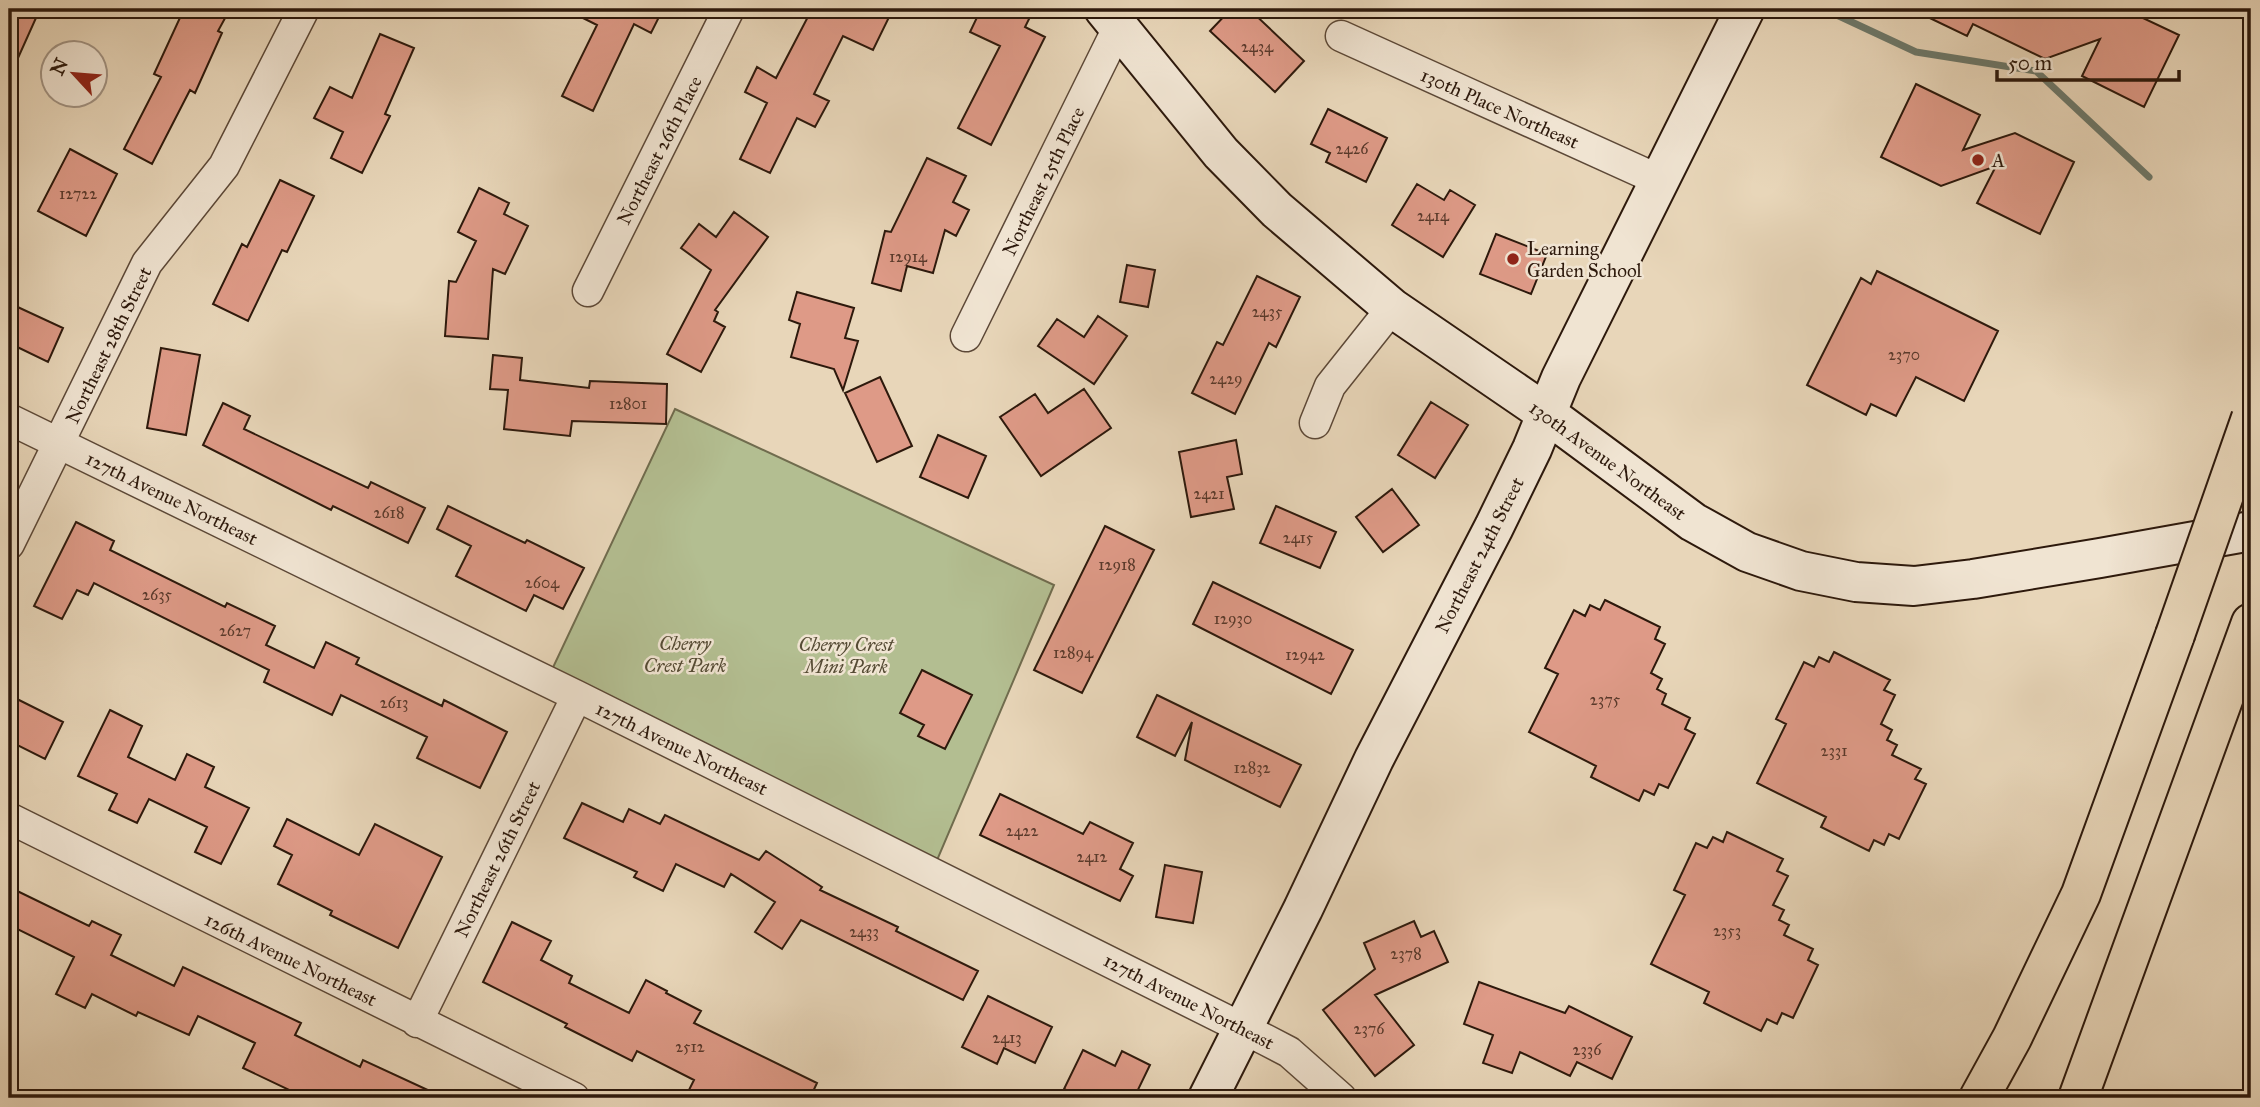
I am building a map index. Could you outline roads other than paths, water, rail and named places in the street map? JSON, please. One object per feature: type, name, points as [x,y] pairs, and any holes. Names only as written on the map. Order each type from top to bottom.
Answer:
[{"type":"highway","points":[[1979,1098],[2012,1038],[2081,894],[2251,418]]},
{"type":"highway","points":[[2078,1098],[2249,629]]},
{"type":"street","name":"Northeast 28th Street","points":[[9,544],[147,263],[224,166],[304,9]]},
{"type":"street","name":"Northeast 26th Place","points":[[588,291],[729,9]]},
{"type":"street","name":"Northeast 24th Street","points":[[1208,1098],[1303,909],[1374,759],[1500,515],[1561,378],[1745,9]]},
{"type":"street","name":"130th Avenue Northeast","points":[[1112,17],[1221,153],[1277,210],[1392,308],[1547,414],[1693,522],[1746,552],[1801,571],[1856,582],[1914,586],[1973,579],[2251,531]]},
{"type":"street","name":"Northeast 25th Place","points":[[966,336],[1112,17]]},
{"type":"street","name":"130th Place Northeast","points":[[1341,36],[1659,180]]},
{"type":"street","points":[[1315,423],[1330,386],[1392,308]]},
{"type":"street","name":"127th Avenue Northeast","points":[[9,419],[577,696],[1243,1028],[1289,1052],[1341,1098]]},
{"type":"street","name":"Northeast 26th Street","points":[[417,1022],[577,696]]},
{"type":"street","name":"126th Avenue Northeast","points":[[9,818],[574,1098]]},
{"type":"waterway","points":[[1826,10],[1916,52],[2036,71],[2149,177]]},
{"type":"place","name":"A","points":[[1978,160]]},
{"type":"place","name":"Learning Garden School","points":[[1513,259]]},
{"type":"park label","name":"Cherry Crest Park","points":[[685,654]]},
{"type":"park label","name":"Cherry Crest Mini Park","points":[[846,655]]}]
